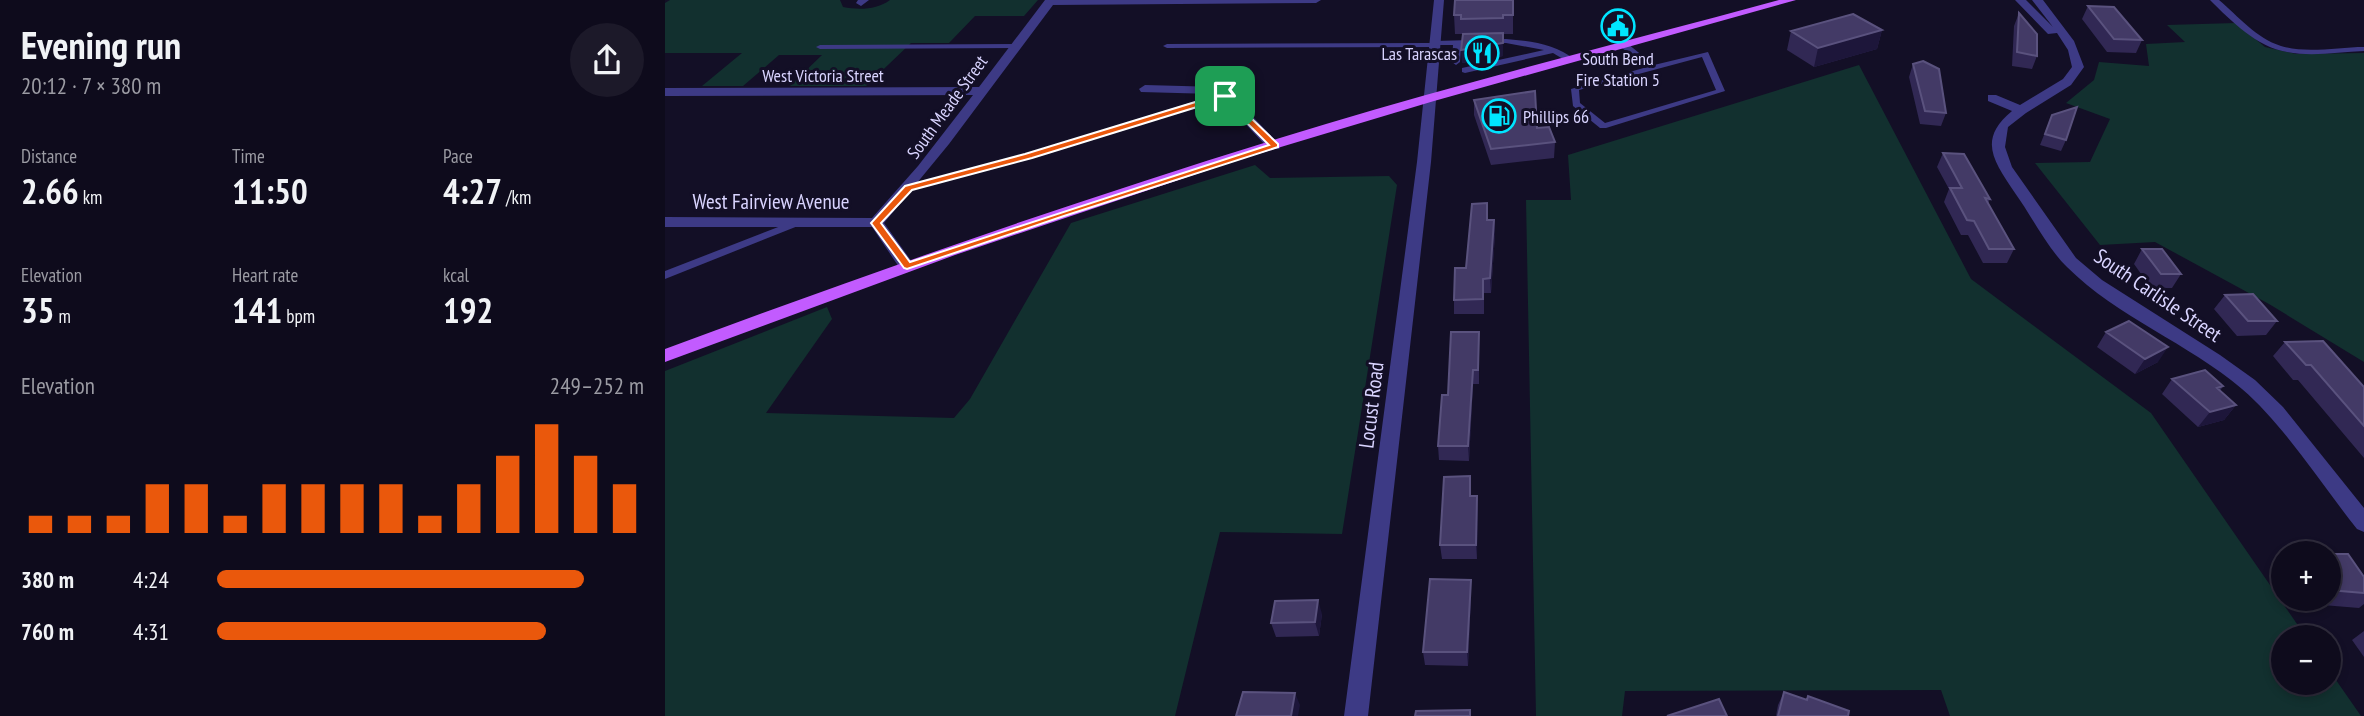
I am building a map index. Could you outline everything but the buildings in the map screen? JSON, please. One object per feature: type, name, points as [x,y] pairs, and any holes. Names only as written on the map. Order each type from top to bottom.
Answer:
[{"type":"main road","points":[[665,356],[907,266],[1275,146],[1429,99],[1791,0]]},
{"type":"street","points":[[1051,1],[1317,0]]},
{"type":"street","name":"Locust Road","points":[[1356,716],[1424,162],[1439,0]]},
{"type":"street","points":[[1992,98],[2021,110],[2072,78],[2078,62],[2066,42],[2045,28],[2020,0]]},
{"type":"street","points":[[2036,0],[2060,26],[2066,42]]},
{"type":"street","name":"South Meade Street","points":[[876,223],[908,188],[1051,1]]},
{"type":"street","points":[[1145,89],[1215,90],[1225,96],[1275,146]]},
{"type":"street","name":"West Victoria Street","points":[[665,92],[982,91]]},
{"type":"street","name":"South Carlisle Street","points":[[2021,110],[2003,126],[1998,147],[2005,167],[2070,262],[2096,285],[2214,359],[2249,385],[2276,412],[2364,523]]},
{"type":"street","name":"West Fairview Avenue","points":[[665,222],[876,223]]},
{"type":"street","points":[[876,223],[907,266]]},
{"type":"lane","points":[[2214,0],[2255,34],[2278,47],[2291,50],[2364,49]]},
{"type":"lane","points":[[1167,46],[1506,41],[1557,49],[1571,60]]},
{"type":"lane","points":[[1456,62],[1457,42]]},
{"type":"lane","points":[[820,47],[1015,46]]},
{"type":"lane","points":[[1625,46],[1653,68]]},
{"type":"lane","points":[[1465,70],[1557,49]]},
{"type":"lane","points":[[1705,54],[1721,91],[1603,126],[1576,104],[1575,89],[1653,68],[1705,54]]},
{"type":"lane","points":[[1505,61],[1520,74]]},
{"type":"lane","points":[[908,188],[1016,160],[1225,96]]},
{"type":"lane","points":[[665,275],[799,222]]},
{"type":"green space","points":[[670,0],[840,0],[843,7],[861,9],[879,6],[890,0],[1038,0],[1024,16],[975,16],[949,43],[911,43],[866,86],[790,86],[822,55],[779,55],[743,86],[702,86],[742,53],[665,53],[665,3]]},
{"type":"green space","points":[[2236,23],[2265,47],[2296,54],[2364,53],[2364,362],[2269,304],[2155,242],[2100,245],[2035,163],[2090,162],[2110,119],[2066,103],[2094,80],[2099,62],[2149,66],[2146,44],[2185,42],[2167,25]]},
{"type":"green space","points":[[1859,65],[1971,279],[2151,413],[2271,586],[2271,611],[2288,611],[2298,625],[2271,625],[2271,695],[2341,695],[2341,687],[2361,716],[1950,716],[1941,690],[1625,691],[1622,716],[1536,716],[1526,200],[1571,200],[1568,155]]},
{"type":"green space","points":[[1255,165],[1270,178],[1389,176],[1397,185],[1342,534],[1220,532],[1175,716],[665,716],[665,371],[827,307],[832,319],[766,413],[954,418],[970,399],[1071,223]]},
{"type":"place","name":"South Bend Fire Station 5","points":[[1618,26]]},
{"type":"place","name":"Las Tarascas","points":[[1482,53]]},
{"type":"place","name":"Phillips 66","points":[[1499,116]]},
{"type":"route","points":[[1225,96],[1275,146],[907,266],[876,223],[908,188],[963,175],[1225,96]]}]
